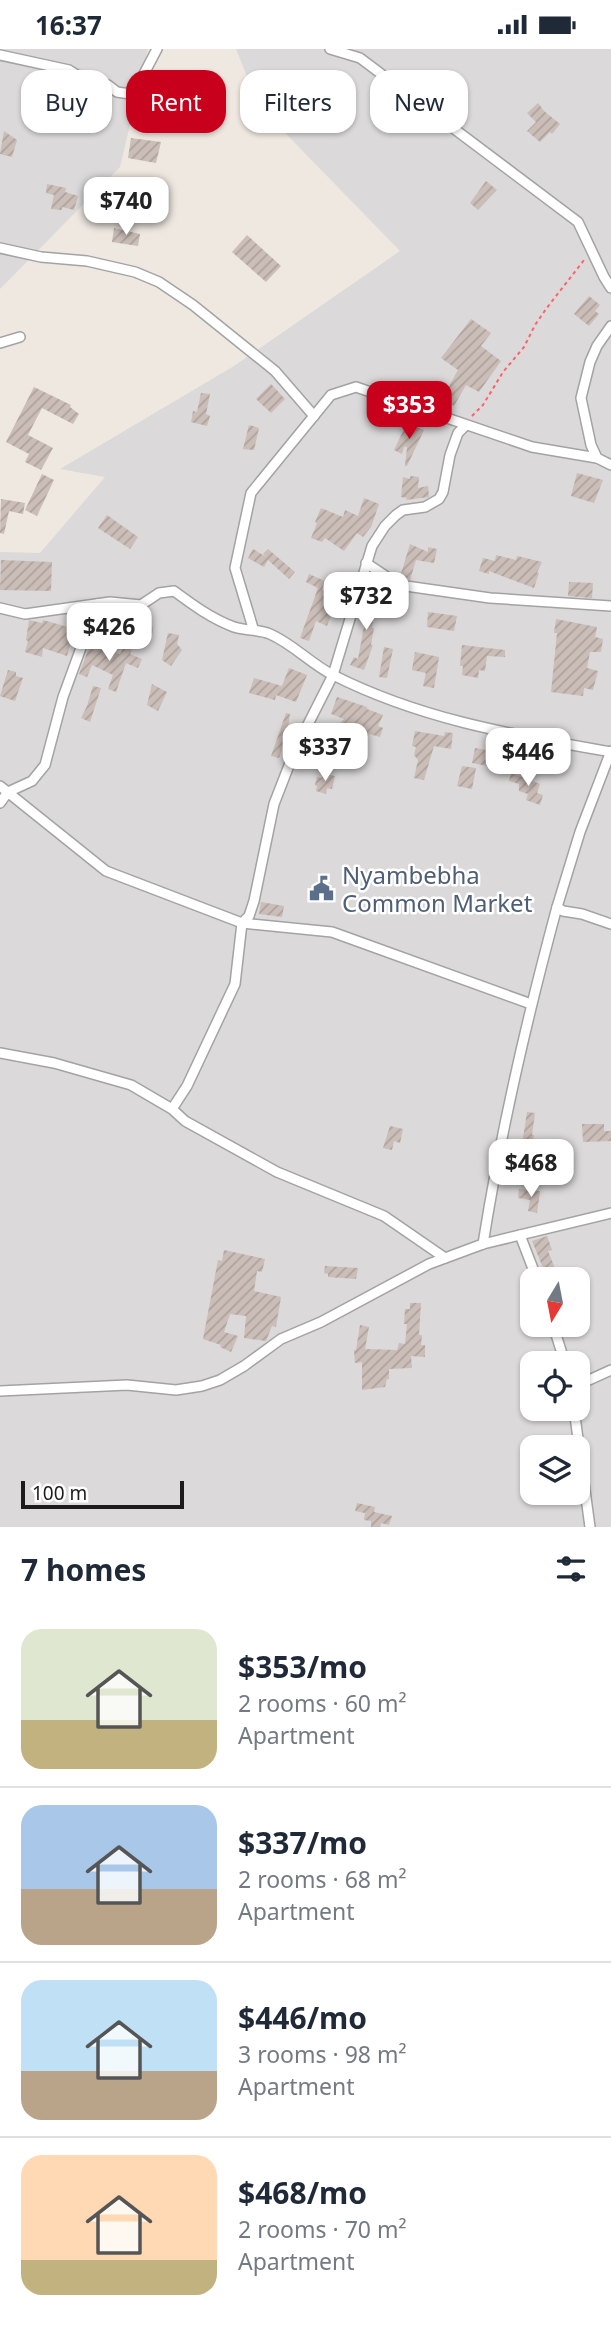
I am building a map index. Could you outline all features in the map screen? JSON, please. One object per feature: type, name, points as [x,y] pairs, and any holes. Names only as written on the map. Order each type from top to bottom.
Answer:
[{"type":"street","points":[[0,55],[69,70],[108,85],[117,92],[130,95],[136,89],[157,49]]},
{"type":"street","points":[[330,49],[360,58],[578,222],[611,288]]},
{"type":"street","points":[[0,248],[41,257],[87,261],[135,272],[159,282],[193,305],[275,371],[314,416]]},
{"type":"street","points":[[597,458],[589,438],[581,398],[590,362],[611,325]]},
{"type":"street","points":[[0,343],[20,337]]},
{"type":"street","points":[[253,628],[235,568],[251,493],[331,395],[356,387],[531,447],[597,458],[611,465]]},
{"type":"street","points":[[172,1109],[187,1086],[235,984],[242,923],[249,916],[254,901],[274,804],[295,750],[333,675],[372,546],[385,526],[403,510],[425,507],[439,499],[454,444],[458,433],[465,426]]},
{"type":"street","points":[[366,563],[399,585],[490,598],[611,606]]},
{"type":"street","points":[[0,608],[25,614],[110,602],[141,605],[159,593],[174,591],[218,620],[237,628],[253,628],[272,635],[333,675],[417,711],[458,723],[611,752],[580,832],[531,1005],[497,1158],[483,1244]]},
{"type":"street","points":[[0,803],[8,792],[32,781],[45,765],[63,697],[97,604]]},
{"type":"street","points":[[0,786],[106,871],[242,923],[332,932],[531,1005]]},
{"type":"street","points":[[557,907],[563,911],[582,913],[611,925]]},
{"type":"street","points":[[0,1053],[54,1063],[131,1085],[172,1109],[185,1121],[277,1172],[384,1216],[445,1258]]},
{"type":"street","points":[[0,1391],[127,1385],[176,1390],[202,1386],[220,1380],[244,1366],[281,1339],[321,1322],[402,1277],[445,1258],[483,1244],[611,1213]]},
{"type":"street","points":[[520,1235],[532,1267]]},
{"type":"street","points":[[590,1380],[611,1370]]},
{"type":"street","points":[[576,1421],[590,1527]]},
{"type":"path","points":[[465,426],[483,405],[503,372],[524,347],[546,309],[581,262],[594,253]]},
{"type":"shaded area","points":[[0,49],[148,49],[143,70],[126,70],[128,133],[120,167],[0,289]]},
{"type":"shaded area","points":[[236,49],[611,49],[611,1527],[0,1527],[0,552],[40,553],[105,477],[60,469],[234,366],[400,251],[285,133],[356,133],[356,70],[244,70]]},
{"type":"building","points":[[538,103],[560,124],[540,142],[527,131],[536,122],[527,113]]},
{"type":"building","points":[[4,131],[17,140],[12,157],[0,154]]},
{"type":"building","points":[[131,138],[161,142],[156,163],[128,158]]},
{"type":"building","points":[[486,181],[497,190],[478,210],[470,203]]},
{"type":"building","points":[[47,184],[66,188],[65,192],[78,196],[74,210],[62,207],[62,210],[51,209],[54,195],[46,193]]},
{"type":"building","points":[[114,228],[140,234],[138,246],[112,242]]},
{"type":"building","points":[[247,235],[281,266],[266,282],[232,252]]},
{"type":"building","points":[[589,296],[600,305],[595,311],[599,314],[589,326],[574,314]]},
{"type":"building","points":[[471,319],[491,333],[481,346],[501,361],[479,392],[466,385],[454,406],[442,399],[458,370],[441,358]]},
{"type":"building","points":[[271,384],[285,399],[271,413],[256,399]]},
{"type":"building","points":[[34,387],[71,405],[79,414],[73,424],[42,408],[28,435],[53,448],[41,470],[25,462],[29,454],[6,442]]},
{"type":"building","points":[[201,393],[210,394],[206,414],[210,416],[207,426],[191,422],[193,411],[197,412]]},
{"type":"building","points":[[407,423],[424,430],[405,466],[407,447],[404,447],[402,454],[394,450]]},
{"type":"building","points":[[249,425],[259,428],[254,450],[243,449]]},
{"type":"building","points":[[577,473],[603,480],[594,503],[571,496]]},
{"type":"building","points":[[42,474],[54,480],[37,516],[25,510]]},
{"type":"building","points":[[410,476],[419,477],[418,488],[428,486],[429,497],[406,500],[407,498],[401,497],[403,477],[410,479]]},
{"type":"building","points":[[364,498],[379,504],[371,527],[363,537],[357,533],[344,551],[325,538],[322,542],[311,538],[321,508],[343,517],[345,510],[358,516]]},
{"type":"building","points":[[1,499],[25,503],[23,514],[9,511],[4,534],[0,533]]},
{"type":"building","points":[[107,515],[138,537],[130,549],[98,528]]},
{"type":"building","points":[[410,544],[428,552],[428,547],[437,549],[434,563],[416,560],[410,580],[400,577]]},
{"type":"building","points":[[253,549],[266,557],[263,554],[268,549],[295,572],[289,579],[268,560],[264,567],[248,558]]},
{"type":"building","points":[[496,555],[516,560],[517,556],[542,562],[534,588],[489,571],[489,574],[479,571],[483,558],[495,561]]},
{"type":"building","points":[[1,560],[52,562],[51,591],[0,590]]},
{"type":"building","points":[[309,574],[325,581],[322,590],[338,595],[327,626],[316,621],[309,641],[300,638],[318,588],[306,582]]},
{"type":"building","points":[[569,582],[593,583],[592,598],[568,596]]},
{"type":"building","points":[[365,594],[376,596],[373,645],[364,670],[350,665],[354,657],[358,659],[366,615],[359,613]]},
{"type":"building","points":[[428,612],[457,616],[454,631],[427,627]]},
{"type":"building","points":[[106,613],[127,616],[126,622],[153,627],[152,635],[104,628]]},
{"type":"building","points":[[556,619],[597,627],[595,637],[603,639],[601,652],[590,652],[587,668],[598,671],[593,690],[584,688],[583,696],[551,692]]},
{"type":"building","points":[[29,620],[42,623],[43,620],[75,629],[67,656],[43,648],[42,657],[25,652]]},
{"type":"building","points":[[168,633],[179,635],[177,644],[182,650],[171,666],[162,660]]},
{"type":"building","points":[[90,645],[102,650],[104,647],[120,654],[124,646],[132,650],[130,654],[142,659],[138,668],[126,663],[116,692],[108,689],[113,675],[92,665],[87,677],[79,674]]},
{"type":"building","points":[[462,645],[505,650],[505,657],[487,656],[485,671],[479,670],[478,678],[462,675]]},
{"type":"building","points":[[384,647],[393,649],[387,678],[379,677]]},
{"type":"building","points":[[415,652],[439,657],[434,688],[423,686],[426,673],[412,670]]},
{"type":"building","points":[[289,668],[307,675],[296,702],[276,695],[275,700],[249,693],[254,678],[282,686]]},
{"type":"building","points":[[8,670],[23,678],[15,701],[0,696]]},
{"type":"building","points":[[152,684],[167,692],[158,711],[147,705]]},
{"type":"building","points":[[93,686],[101,688],[90,722],[81,718]]},
{"type":"building","points":[[337,697],[383,715],[378,726],[383,728],[380,737],[369,734],[360,753],[344,745],[344,750],[324,745],[325,739],[344,719],[331,714]]},
{"type":"building","points":[[286,713],[290,714],[287,734],[279,758],[271,756]]},
{"type":"building","points":[[415,731],[444,736],[445,732],[453,733],[451,749],[434,746],[424,780],[414,778],[418,760],[414,755],[416,747],[412,746]]},
{"type":"building","points":[[488,736],[515,744],[511,763],[494,760],[493,767],[472,763],[475,748],[487,750]]},
{"type":"building","points":[[462,766],[476,768],[472,789],[457,786]]},
{"type":"building","points":[[323,773],[335,776],[332,789],[327,788],[326,794],[316,791],[315,785],[317,777],[322,778]]},
{"type":"building","points":[[511,773],[540,784],[537,793],[543,795],[540,805],[526,800],[528,794],[519,791],[519,784],[509,781]]},
{"type":"building","points":[[261,902],[284,906],[282,917],[259,914]]},
{"type":"building","points":[[527,1112],[535,1113],[534,1135],[532,1145],[522,1145]]},
{"type":"building","points":[[582,1124],[604,1124],[604,1131],[611,1131],[611,1141],[583,1142]]},
{"type":"building","points":[[390,1126],[403,1129],[400,1143],[394,1141],[392,1150],[383,1148]]},
{"type":"building","points":[[522,1148],[531,1151],[531,1157],[543,1159],[542,1169],[519,1165]]},
{"type":"building","points":[[519,1189],[540,1191],[537,1213],[528,1211],[530,1200],[518,1198]]},
{"type":"building","points":[[547,1236],[552,1250],[548,1251],[554,1267],[543,1267],[532,1241]]},
{"type":"building","points":[[224,1250],[265,1259],[262,1272],[257,1271],[254,1291],[281,1297],[276,1327],[272,1326],[266,1341],[244,1338],[246,1316],[230,1314],[224,1332],[238,1336],[231,1352],[220,1347],[221,1345],[203,1339],[218,1260],[222,1261]]},
{"type":"building","points":[[325,1266],[358,1268],[356,1279],[328,1277],[328,1274],[324,1273]]},
{"type":"building","points":[[410,1303],[421,1303],[419,1335],[422,1335],[421,1345],[425,1345],[425,1357],[411,1356],[412,1368],[389,1369],[389,1379],[385,1387],[362,1390],[362,1362],[355,1363],[354,1350],[360,1325],[369,1327],[365,1349],[397,1350],[399,1343],[405,1344],[405,1309],[410,1309]]},
{"type":"building","points":[[357,1503],[375,1507],[374,1512],[392,1516],[389,1525],[381,1523],[380,1527],[371,1527],[371,1521],[364,1520],[365,1513],[355,1511]]},
{"type":"place","name":"Nyambebha Common Market","points":[[322,888]]}]
